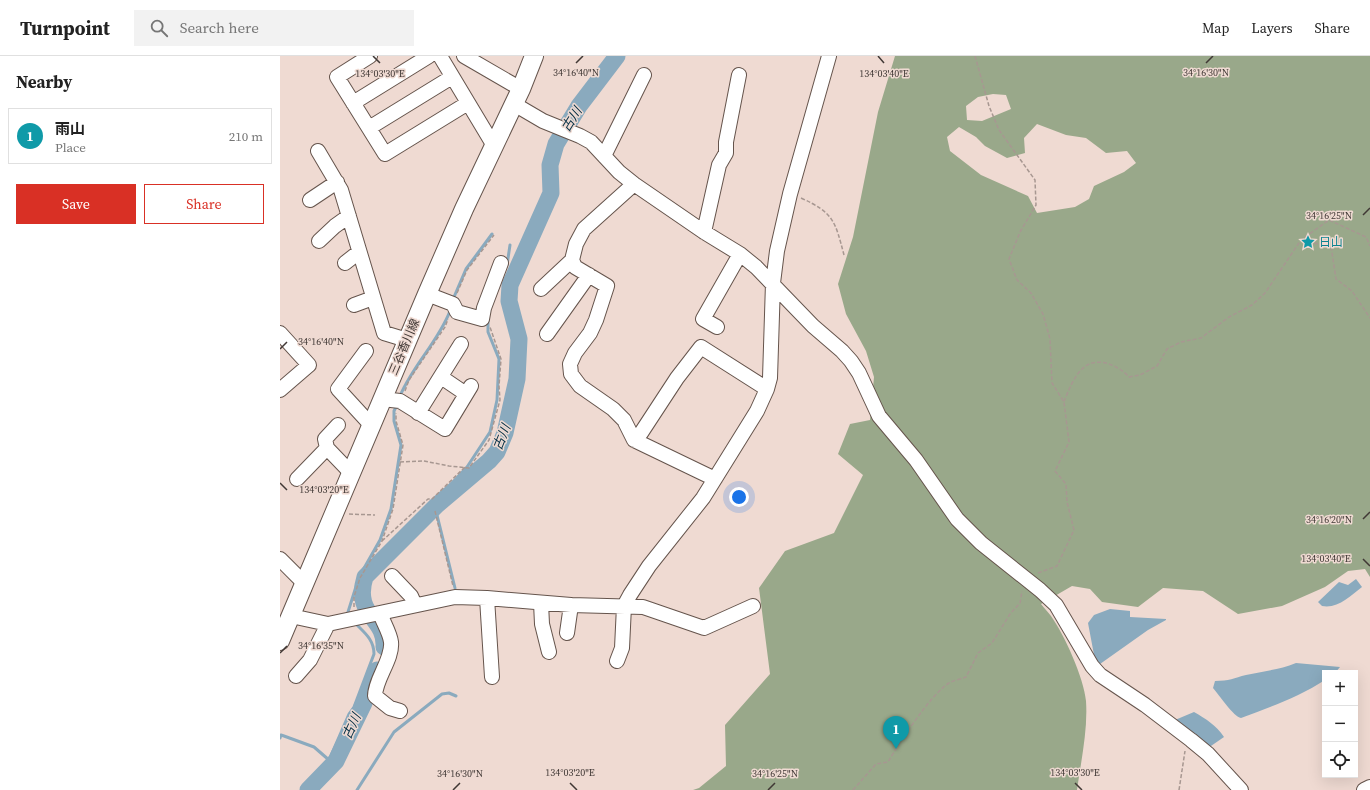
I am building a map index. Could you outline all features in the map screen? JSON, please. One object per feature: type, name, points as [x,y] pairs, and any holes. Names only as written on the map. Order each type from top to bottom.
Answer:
[{"type":"main road","name":"三谷香川線","points":[[280,641],[407,340],[517,97],[534,56]]},
{"type":"street","points":[[370,56],[337,77],[385,154],[468,104]]},
{"type":"street","points":[[353,103],[429,56]]},
{"type":"street","points":[[440,56],[494,146]]},
{"type":"street","points":[[464,56],[517,97],[543,121],[591,142],[619,172],[634,184],[704,232],[740,254],[772,283],[813,326],[842,351],[851,361],[859,373],[879,416],[916,460],[957,519],[981,543],[1056,604],[1092,666],[1100,675],[1145,705],[1191,740],[1208,754],[1241,790]]},
{"type":"street","points":[[617,661],[622,648],[624,606],[649,566],[703,498],[757,411],[767,389],[770,378],[772,283],[777,251],[790,194],[829,56]]},
{"type":"street","points":[[604,156],[644,75]]},
{"type":"street","points":[[704,232],[719,165],[726,153],[726,142],[740,76]]},
{"type":"street","points":[[369,128],[452,77]]},
{"type":"street","points":[[318,151],[337,182],[349,216],[372,298],[384,333],[407,340]]},
{"type":"street","points":[[310,200],[337,182]]},
{"type":"street","points":[[541,289],[572,260],[576,244],[584,230],[634,184]]},
{"type":"street","points":[[319,241],[335,226],[349,216]]},
{"type":"street","points":[[345,263],[359,252]]},
{"type":"street","points":[[717,327],[703,319],[740,254]]},
{"type":"street","points":[[572,260],[575,266],[607,286],[596,320],[590,333],[575,353],[570,364],[571,374],[580,386],[613,409],[624,420],[634,440],[715,479]]},
{"type":"street","points":[[427,294],[453,304],[457,312],[482,319],[484,308],[501,263]]},
{"type":"street","points":[[547,334],[589,275]]},
{"type":"street","points":[[354,305],[372,298]]},
{"type":"street","points":[[280,333],[309,365],[280,390]]},
{"type":"street","points":[[418,413],[461,344]]},
{"type":"street","points":[[634,440],[641,433],[677,378],[701,347],[767,389]]},
{"type":"street","points":[[366,351],[338,389],[371,425]]},
{"type":"street","points":[[382,399],[400,401],[445,429],[469,390],[441,377]]},
{"type":"street","points":[[338,425],[325,439],[327,448],[351,473]]},
{"type":"street","points":[[297,479],[327,448]]},
{"type":"street","points":[[282,565],[304,583]]},
{"type":"street","points":[[392,576],[411,596],[415,605]]},
{"type":"street","points":[[291,616],[328,624],[455,597],[487,598],[571,605],[643,607],[704,628],[753,606]]},
{"type":"street","points":[[487,598],[492,677]]},
{"type":"street","points":[[541,603],[542,624],[549,652]]},
{"type":"street","points":[[567,633],[571,605]]},
{"type":"street","points":[[372,615],[391,642],[389,653],[375,689],[375,696],[390,708],[400,711]]},
{"type":"street","points":[[296,676],[310,660],[328,624]]},
{"type":"street","points":[[1364,790],[1370,787]]},
{"type":"path","points":[[853,790],[876,764],[888,762],[915,721],[940,690],[949,683],[966,677],[978,653],[992,643],[1010,614],[1020,604],[1025,578],[1056,566],[1074,530],[1067,502],[1066,484],[1055,471],[1069,442],[1064,402],[1052,383],[1050,339],[1043,314],[1031,293],[1017,280],[1009,259],[1020,232],[1036,205],[1035,180],[999,130],[989,106],[975,56]]},
{"type":"path","points":[[790,194],[820,207],[830,216],[844,254]]},
{"type":"path","points":[[1064,402],[1081,369],[1088,365],[1099,363],[1112,364],[1122,369],[1129,377],[1140,375],[1157,366],[1166,349],[1181,342],[1201,338],[1217,328],[1229,317],[1252,305],[1265,293],[1301,240],[1329,220],[1366,237],[1370,246]]},
{"type":"path","points":[[1308,242],[1331,246],[1336,279],[1352,291],[1370,318]]},
{"type":"path","points":[[400,462],[424,461],[469,468],[489,440],[500,400],[499,386],[501,359],[492,336],[490,320]]},
{"type":"path","points":[[382,541],[428,499],[432,499],[465,467]]},
{"type":"path","points":[[435,511],[454,588]]},
{"type":"path","points":[[333,515],[375,515]]},
{"type":"path","points":[[1179,790],[1183,753],[1191,740]]},
{"type":"green space","points":[[895,56],[1370,56],[1370,577],[1365,569],[1348,571],[1325,587],[1282,606],[1238,614],[1203,591],[1163,588],[1138,607],[1102,602],[1090,589],[1072,586],[1041,604],[1051,616],[1067,645],[1082,681],[1086,701],[1084,746],[1077,790],[693,790],[699,788],[726,766],[725,725],[770,674],[759,588],[785,551],[834,533],[863,475],[838,454],[850,424],[870,420],[874,377],[866,351],[846,314],[838,284],[853,237],[878,112]],"holes":[[[993,94],[1006,95],[1011,109],[982,121],[967,120],[966,106],[978,97]],[[1037,124],[1066,135],[1086,138],[1106,153],[1127,151],[1136,163],[1124,172],[1094,186],[1089,199],[1075,207],[1037,213],[1028,196],[981,175],[950,151],[947,137],[959,127],[976,137],[985,146],[1007,158],[1025,153],[1024,138]]]},
{"type":"water","points":[[1356,579],[1362,587],[1344,601],[1333,606],[1322,606],[1318,602],[1339,582],[1348,585]]},
{"type":"water","points":[[1110,609],[1130,611],[1130,617],[1166,620],[1148,630],[1100,664],[1095,660],[1088,623],[1094,615]]},
{"type":"water","points":[[1296,663],[1340,667],[1338,670],[1322,670],[1322,682],[1305,692],[1241,718],[1231,710],[1213,688],[1215,681],[1228,680]]},
{"type":"water","points":[[1194,712],[1207,720],[1224,737],[1208,748],[1175,720]]},
{"type":"waterway","name":"古川","points":[[384,647],[380,629],[366,608],[363,600],[362,590],[365,577],[437,505],[489,461],[497,452],[505,433],[517,379],[519,339],[509,301],[510,285],[551,193],[550,165],[556,144],[579,106],[617,56]]},
{"type":"waterway","points":[[454,297],[466,269],[492,234]]},
{"type":"waterway","points":[[507,265],[510,245]]},
{"type":"waterway","points":[[400,396],[405,385],[439,333],[450,311]]},
{"type":"waterway","points":[[455,588],[435,507],[435,501],[467,467],[490,432],[497,400],[499,359],[488,332],[488,317]]},
{"type":"waterway","points":[[349,615],[348,612],[359,577],[380,540],[391,509],[401,445],[394,421],[394,411],[397,405]]},
{"type":"waterway","points":[[280,738],[281,735],[314,747],[329,760],[349,714],[354,707],[374,654],[371,641],[356,624]]},
{"type":"waterway","name":"古川","points":[[308,790],[336,761],[364,703],[377,670]]},
{"type":"waterway","points":[[357,790],[394,732],[442,694],[449,693],[456,696]]},
{"type":"place","name":"日山","points":[[1308,242]]},
{"type":"place","name":"雨山","points":[[896,749]]}]
